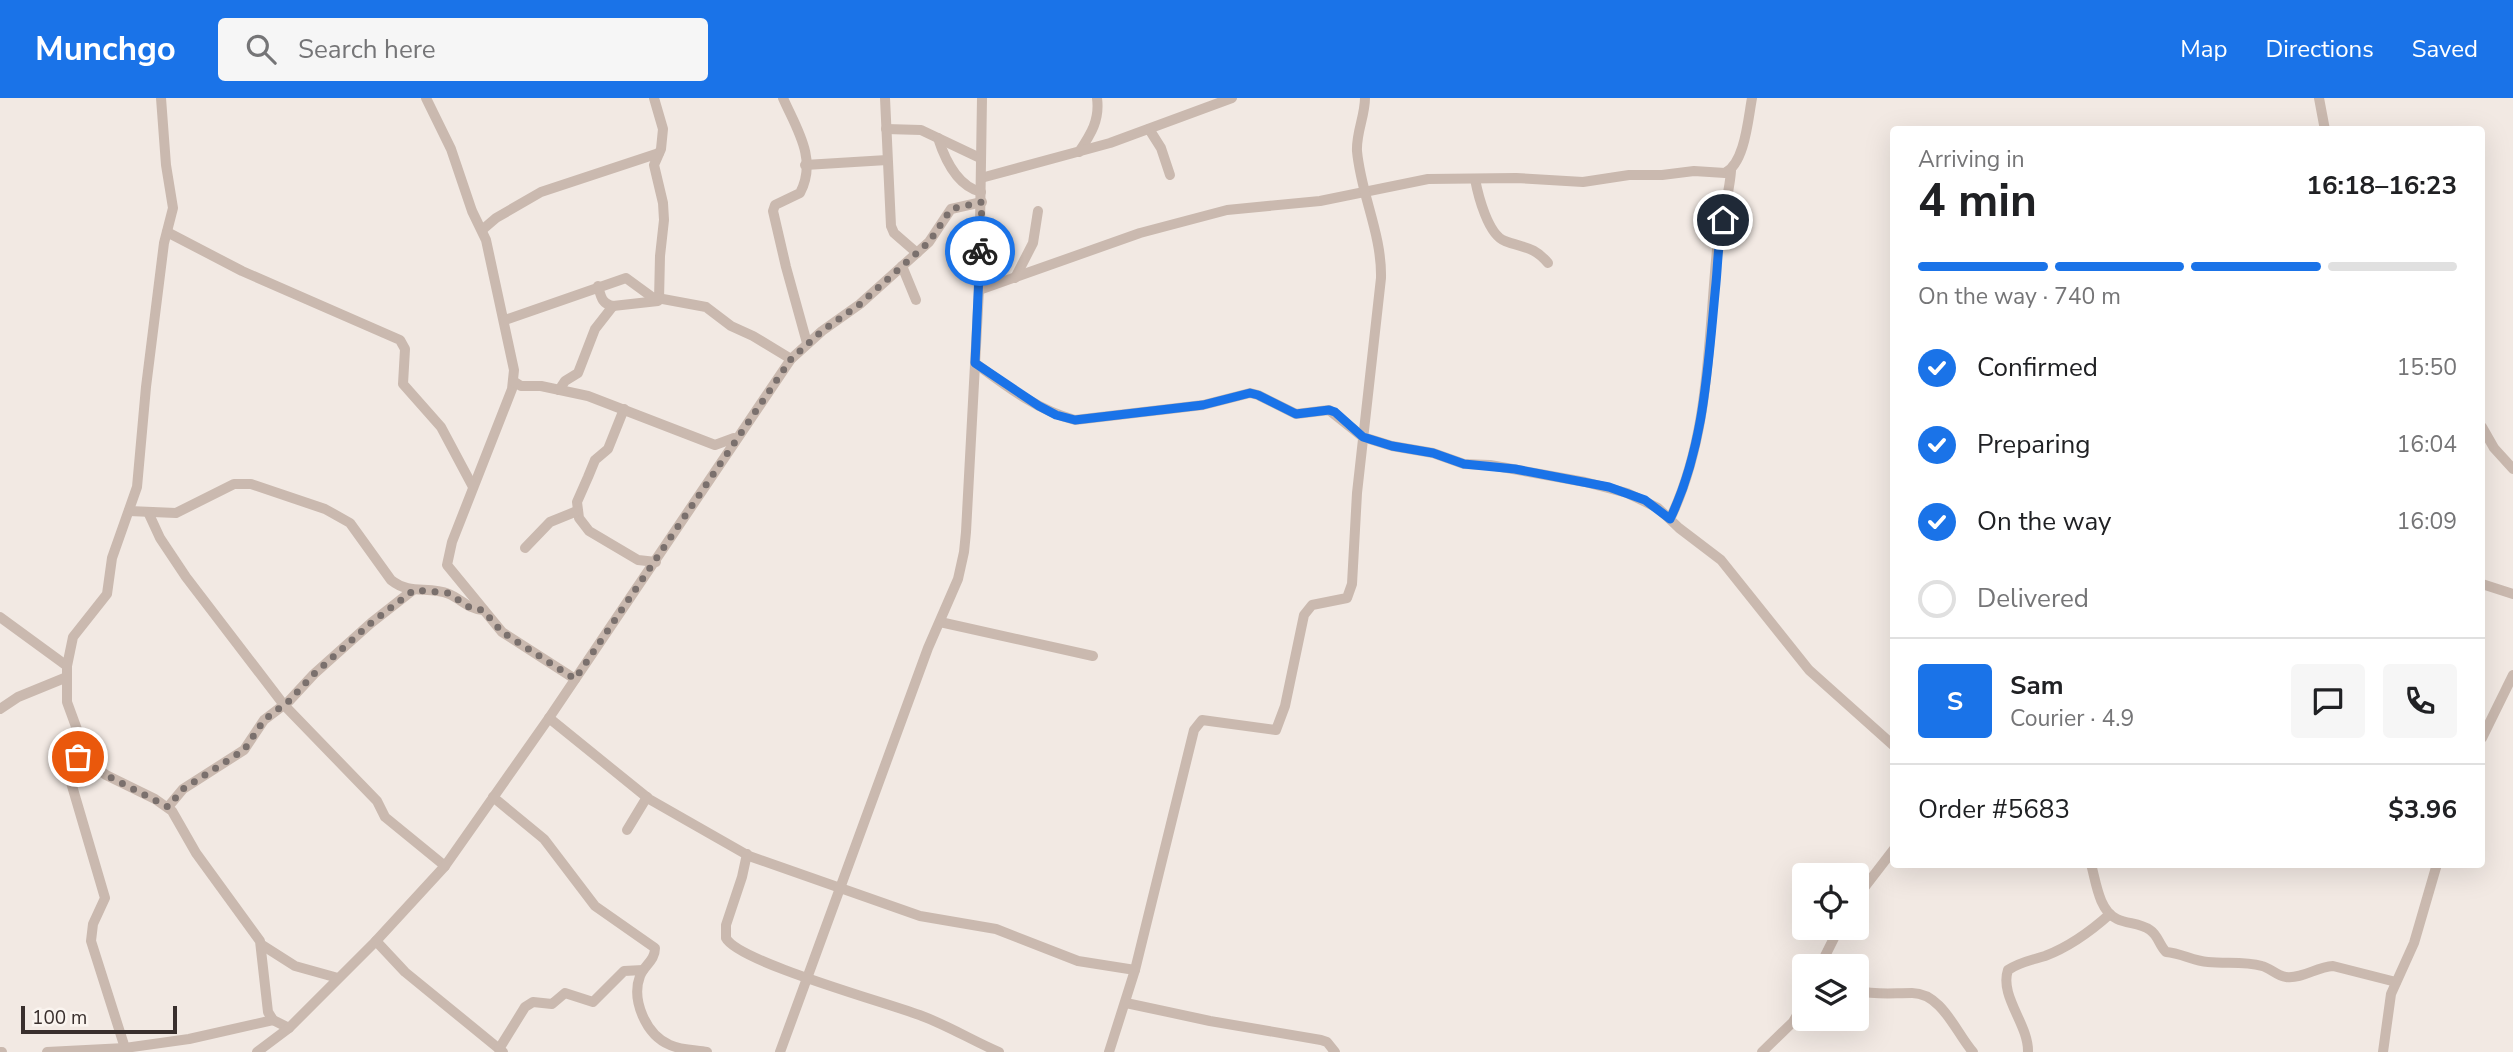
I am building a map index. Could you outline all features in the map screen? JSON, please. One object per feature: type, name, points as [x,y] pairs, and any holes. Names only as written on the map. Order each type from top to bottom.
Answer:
[{"type":"street","points":[[125,1048],[91,942],[93,924],[105,898],[71,779],[82,743],[67,702],[67,666],[73,637],[107,594],[111,558],[137,487],[146,387],[173,204],[166,165],[161,98]]},
{"type":"street","points":[[426,98],[451,149],[472,211],[482,230],[512,353],[512,390],[447,560],[450,569],[502,632],[575,679]]},
{"type":"street","points":[[654,98],[663,129],[663,140],[654,165],[664,220],[660,256],[661,300]]},
{"type":"street","points":[[783,98],[803,139],[805,165],[800,193],[775,205],[774,211],[807,343]]},
{"type":"street","points":[[885,98],[891,226],[894,233],[917,253]]},
{"type":"street","points":[[780,1052],[958,579],[964,552],[979,290],[982,98]]},
{"type":"street","points":[[1079,152],[1096,124],[1097,98]]},
{"type":"street","points":[[981,178],[1079,152],[1232,98]]},
{"type":"street","points":[[1110,1052],[1135,970],[1194,730],[1202,720],[1276,730],[1285,706],[1304,615],[1312,605],[1347,598],[1352,584],[1357,493],[1379,304],[1381,259],[1364,192],[1357,146],[1365,98]]},
{"type":"street","points":[[1670,519],[1695,455],[1718,245],[1731,171],[1741,153],[1752,98]]},
{"type":"street","points":[[2319,98],[2324,126]]},
{"type":"street","points":[[886,129],[921,130],[980,158]]},
{"type":"street","points":[[1149,129],[1161,148],[1170,175]]},
{"type":"street","points":[[938,138],[947,163],[968,187],[981,197]]},
{"type":"street","points":[[482,230],[496,218],[541,192],[659,153]]},
{"type":"street","points":[[805,165],[887,160]]},
{"type":"street","points":[[979,290],[1131,236],[1240,208],[1320,201],[1428,180],[1516,178],[1583,182],[1629,175],[1731,171]]},
{"type":"street","points":[[1475,179],[1481,203],[1496,234],[1507,242],[1532,249],[1548,263]]},
{"type":"street","points":[[257,1052],[289,1028],[376,941],[445,866],[656,562],[736,437],[791,359],[807,343],[860,304],[929,242],[951,209],[981,197]]},
{"type":"street","points":[[1015,278],[1033,243],[1038,211]]},
{"type":"street","points":[[167,232],[242,271],[400,340],[405,349],[402,384],[444,432],[473,487]]},
{"type":"street","points":[[902,266],[916,300]]},
{"type":"street","points":[[505,320],[626,278],[646,294],[661,300],[706,307],[731,326],[754,336],[791,359]]},
{"type":"street","points":[[598,286],[603,301],[613,306],[661,300]]},
{"type":"street","points":[[559,390],[565,381],[579,373],[595,329],[613,306]]},
{"type":"street","points":[[975,363],[1039,406],[1056,415],[1075,420],[1203,405],[1250,393],[1296,414],[1329,410],[1335,412],[1363,437],[1392,446],[1433,453],[1464,464],[1515,469],[1609,487],[1645,500],[1711,550],[1809,670],[1890,742]]},
{"type":"street","points":[[513,382],[527,387],[541,386],[588,396],[715,445],[736,437]]},
{"type":"street","points":[[624,409],[608,449],[593,465],[577,502],[577,511],[579,519],[589,531],[638,560],[656,562]]},
{"type":"street","points":[[2485,433],[2494,448],[2513,469]]},
{"type":"street","points":[[715,445],[721,461]]},
{"type":"street","points":[[129,511],[181,512],[234,484],[251,484],[339,515],[356,529],[391,580],[405,589],[448,593],[472,609],[483,610]]},
{"type":"street","points":[[524,548],[550,522],[577,511]]},
{"type":"street","points":[[148,512],[160,538],[186,577],[284,705],[377,801],[385,817],[445,866]]},
{"type":"street","points":[[638,560],[643,580]]},
{"type":"street","points":[[2485,585],[2513,594]]},
{"type":"street","points":[[168,807],[183,789],[244,750],[264,720],[284,705],[361,631],[414,590]]},
{"type":"street","points":[[0,617],[67,666]]},
{"type":"street","points":[[940,622],[1093,656]]},
{"type":"street","points":[[2485,732],[2513,675]]},
{"type":"street","points":[[0,709],[18,697],[67,677]]},
{"type":"street","points":[[549,718],[647,797],[747,855],[920,916],[996,929],[1078,961],[1135,970]]},
{"type":"street","points":[[82,749],[106,775],[168,807],[196,853],[262,945],[295,965],[338,978]]},
{"type":"street","points":[[493,797],[544,839],[595,906],[655,948],[653,958],[643,970],[638,988],[640,1010],[645,1022],[670,1045],[707,1052]]},
{"type":"street","points":[[628,830],[647,797]]},
{"type":"street","points":[[1869,881],[1890,854]]},
{"type":"street","points":[[747,855],[726,925],[726,938],[735,949],[807,978],[925,1017],[999,1052]]},
{"type":"street","points":[[2092,868],[2099,892],[2110,914],[2119,920],[2149,929],[2157,936],[2166,952],[2205,962],[2263,966],[2288,978],[2333,966],[2396,982]]},
{"type":"street","points":[[2384,1052],[2387,1013],[2396,982],[2414,943],[2436,868]]},
{"type":"street","points":[[2028,1052],[2025,1029],[2014,1009],[2006,980],[2008,970],[2022,962],[2060,949],[2090,931],[2110,914]]},
{"type":"street","points":[[376,941],[412,978],[501,1050],[528,1004],[552,1004],[565,993],[593,1002],[624,971],[643,970]]},
{"type":"street","points":[[262,945],[267,1007],[273,1020],[289,1028]]},
{"type":"street","points":[[1869,992],[1927,996],[1936,1002],[1973,1052]]},
{"type":"street","points":[[1126,1003],[1210,1021],[1296,1034],[1327,1042],[1335,1052]]},
{"type":"street","points":[[47,1052],[125,1048],[188,1039],[273,1020]]},
{"type":"street","points":[[1762,1052],[1792,1023]]},
{"type":"way so far","points":[[78,757],[82,749],[106,775],[168,807],[183,789],[240,754],[268,716],[289,701],[314,674],[371,623],[414,590],[448,593],[472,609],[483,610],[502,632],[575,679],[656,562],[736,437],[799,350],[860,304],[929,242],[951,209],[982,202],[980,251]]},
{"type":"route","points":[[980,251],[975,363],[1009,388],[1056,415],[1075,420],[1097,418],[1203,405],[1250,393],[1296,414],[1324,410],[1335,412],[1363,437],[1392,446],[1433,453],[1457,463],[1548,474],[1609,487],[1645,500],[1670,519],[1695,455],[1723,220]]}]
